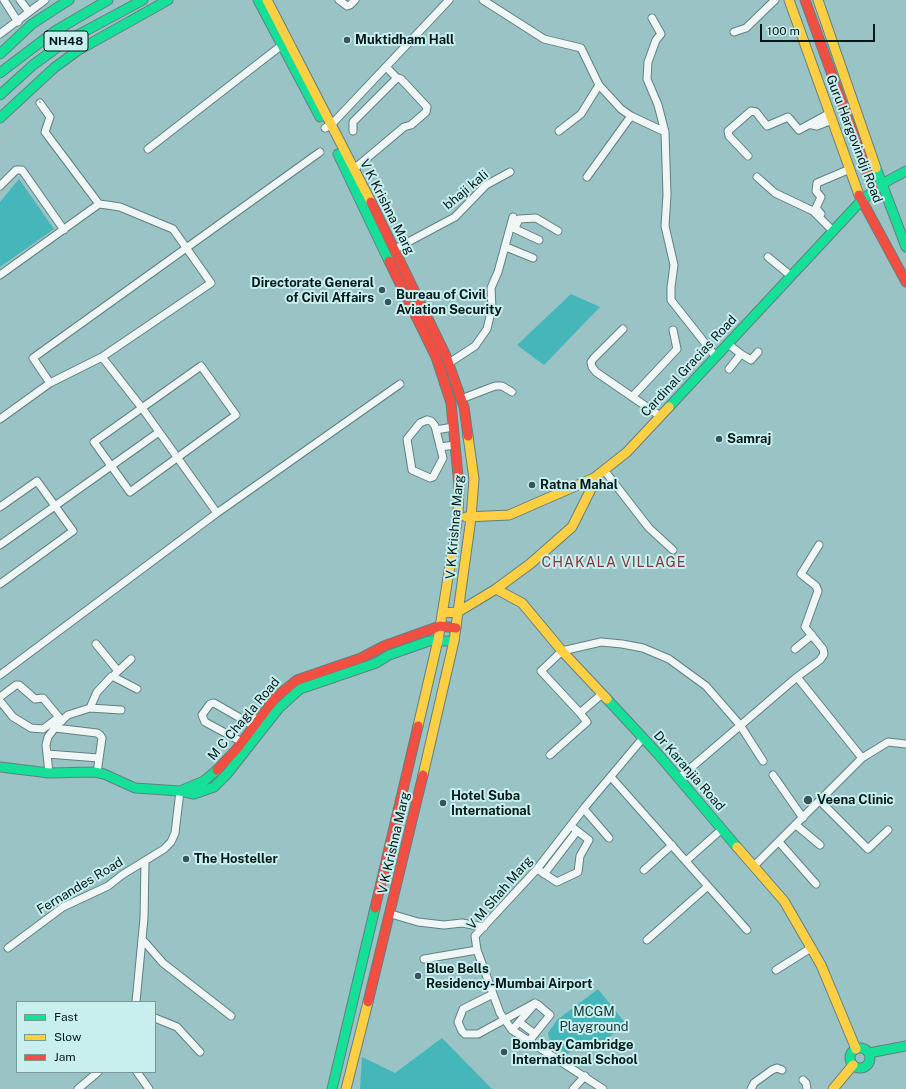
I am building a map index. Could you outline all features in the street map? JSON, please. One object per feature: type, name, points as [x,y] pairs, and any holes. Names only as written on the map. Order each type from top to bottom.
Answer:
[{"type":"main road","points":[[0,54],[32,24],[69,0]]},
{"type":"main road","name":"NH48","points":[[0,73],[55,30],[108,0]]},
{"type":"main road","name":"NH48","points":[[0,95],[33,65],[63,43],[142,0]]},
{"type":"main road","points":[[0,118],[54,68],[77,51],[168,0]]},
{"type":"main road","name":"V K Krishna Marg","points":[[258,0],[328,126],[354,169],[395,249],[449,363],[464,407],[474,479],[471,518],[454,641],[391,914],[346,1089]]},
{"type":"main road","name":"V K Krishna Marg","points":[[267,0],[317,96],[328,126],[436,357],[451,403],[459,478],[458,515],[438,640],[332,1089]]},
{"type":"main road","name":"Guru Hargovindji Road","points":[[789,0],[861,201],[906,282]]},
{"type":"main road","points":[[805,0],[874,191]]},
{"type":"main road","name":"Guru Hargovindji Road","points":[[818,0],[882,184],[906,247]]},
{"type":"main road","name":"Cardinal Gracias Road","points":[[458,515],[471,518],[509,515],[601,473],[627,452],[861,201],[882,184],[906,171]]},
{"type":"main road","points":[[442,613],[458,612],[496,589],[530,564],[572,527],[601,473]]},
{"type":"main road","name":"Dr Karanjia Road","points":[[496,589],[522,602],[562,651],[643,738],[784,901],[821,965],[856,1049]]},
{"type":"main road","name":"M C Chagla Road","points":[[0,767],[49,774],[84,771],[97,773],[135,788],[180,791],[209,778],[240,751],[248,738],[254,721],[289,685],[310,674],[361,658],[384,646],[440,626],[456,628]]},
{"type":"main road","points":[[248,738],[293,694],[314,684],[376,663],[390,655],[429,641],[454,641]]},
{"type":"main road","points":[[310,674],[314,684]]},
{"type":"main road","points":[[289,685],[293,694]]},
{"type":"main road","points":[[853,1065],[862,1068],[869,1057],[906,1046]]},
{"type":"main road","points":[[853,1065],[850,1056],[856,1049],[864,1049],[869,1057]]},
{"type":"main road","points":[[869,1057],[906,1052]]},
{"type":"main road","points":[[833,1089],[853,1065]]},
{"type":"street","points":[[4,0],[18,21]]},
{"type":"street","points":[[20,0],[29,12]]},
{"type":"street","points":[[0,34],[45,0]]},
{"type":"street","points":[[339,0],[347,6],[355,0]]},
{"type":"street","points":[[328,126],[449,0]]},
{"type":"street","points":[[483,0],[544,39],[581,48],[599,85],[631,116],[665,132]]},
{"type":"street","points":[[734,32],[746,28],[775,0]]},
{"type":"street","points":[[652,18],[661,34],[656,40],[648,62],[648,79],[658,105],[665,132],[667,195],[665,226],[674,266],[671,300],[716,357]]},
{"type":"street","points":[[148,149],[282,45]]},
{"type":"street","points":[[354,169],[404,127],[411,125],[426,112],[427,107],[401,79],[397,78],[386,67]]},
{"type":"street","points":[[353,131],[353,122],[397,78]]},
{"type":"street","points":[[559,131],[581,114],[599,85]]},
{"type":"street","points":[[40,103],[50,117],[45,132],[99,204]]},
{"type":"street","points":[[748,156],[730,136],[728,131],[751,111],[756,112],[765,126],[769,126],[787,116],[798,130],[812,125],[817,126],[831,117]]},
{"type":"street","points":[[587,177],[631,116]]},
{"type":"street","points":[[50,383],[33,358],[320,152]]},
{"type":"street","points":[[834,230],[816,208],[821,196],[816,192],[816,186],[817,183],[850,169]]},
{"type":"street","points":[[0,186],[16,170],[22,170],[64,230]]},
{"type":"street","name":"bhaji kali","points":[[395,249],[455,217],[486,186],[510,172]]},
{"type":"street","points":[[758,177],[775,193],[813,211],[834,230]]},
{"type":"street","points":[[0,275],[99,204],[120,207],[173,229],[211,283],[102,356],[50,383],[0,419]]},
{"type":"street","points":[[449,363],[474,346],[487,329],[492,308],[491,288],[514,224],[519,219],[537,218],[558,231]]},
{"type":"street","points":[[514,224],[539,240]]},
{"type":"street","points":[[506,247],[533,258]]},
{"type":"street","points":[[768,257],[791,276]]},
{"type":"street","points":[[623,329],[591,362],[596,372],[660,416]]},
{"type":"street","points":[[632,396],[677,349],[672,330]]},
{"type":"street","points":[[728,344],[750,360],[758,352]]},
{"type":"street","points":[[729,369],[741,354]]},
{"type":"street","points":[[102,356],[142,408],[217,514]]},
{"type":"street","points":[[201,366],[236,415],[130,492],[94,442],[142,408],[201,366]]},
{"type":"street","points":[[0,674],[217,514],[400,384]]},
{"type":"street","points":[[461,399],[495,386],[502,386],[512,392]]},
{"type":"street","points":[[427,420],[433,422],[440,447],[442,460],[432,477],[419,474],[412,470],[408,437],[420,423],[427,420]]},
{"type":"street","points":[[436,430],[453,427]]},
{"type":"street","points":[[0,545],[159,432]]},
{"type":"street","points":[[440,447],[455,445]]},
{"type":"street","points":[[601,473],[650,528],[673,550]]},
{"type":"street","points":[[0,507],[37,481],[73,531],[0,584]]},
{"type":"street","points":[[678,778],[820,660],[824,654],[823,649],[805,627],[818,591],[816,586],[801,574],[819,545]]},
{"type":"street","points":[[794,649],[812,635]]},
{"type":"street","points":[[550,755],[587,722],[541,671],[562,651],[601,642],[643,648],[669,659],[706,686],[740,725],[763,761]]},
{"type":"street","points":[[96,644],[118,671]]},
{"type":"street","points":[[90,708],[97,692],[131,659]]},
{"type":"street","points":[[112,676],[137,689]]},
{"type":"street","points":[[798,677],[862,758]]},
{"type":"street","points":[[0,698],[16,685],[19,686],[35,699],[43,698],[61,719]]},
{"type":"street","points":[[580,713],[602,694]]},
{"type":"street","points":[[0,701],[13,717],[31,728],[43,729],[68,715],[90,708],[122,710]]},
{"type":"street","points":[[248,738],[205,722],[202,719],[202,715],[210,704],[214,703],[254,721]]},
{"type":"street","points":[[49,774],[46,745],[61,719]]},
{"type":"street","points":[[55,728],[97,733],[100,735],[102,738],[97,773]]},
{"type":"street","name":"V M Shah Marg","points":[[603,1089],[512,1030],[504,1020],[493,994],[476,950],[475,936],[537,869],[555,846],[574,829],[584,809],[643,738]]},
{"type":"street","points":[[754,866],[862,758],[888,742],[906,744]]},
{"type":"street","points":[[47,754],[99,758]]},
{"type":"street","points":[[773,775],[803,818]]},
{"type":"street","points":[[611,777],[747,930]]},
{"type":"street","name":"Fernandes Road","points":[[8,948],[63,907],[108,886],[122,875],[164,849],[171,842],[175,833],[180,791]]},
{"type":"street","points":[[820,801],[868,849],[888,830]]},
{"type":"street","points":[[584,809],[609,838]]},
{"type":"street","points":[[796,825],[820,845]]},
{"type":"street","points":[[537,869],[544,874],[557,882],[578,872],[580,856],[589,840],[574,829],[562,851],[544,874]]},
{"type":"street","points":[[686,861],[722,829]]},
{"type":"street","points":[[779,842],[816,884]]},
{"type":"street","points":[[644,870],[672,845]]},
{"type":"street","points":[[555,846],[562,851]]},
{"type":"street","points":[[136,1001],[142,939],[145,861]]},
{"type":"street","points":[[647,940],[708,886]]},
{"type":"street","points":[[391,914],[418,922],[444,925],[462,923],[484,927]]},
{"type":"street","points":[[142,939],[163,963],[231,1016]]},
{"type":"street","points":[[776,970],[811,948]]},
{"type":"street","points":[[424,959],[476,950]]},
{"type":"street","points":[[493,994],[465,1007],[458,1019],[459,1025],[465,1034],[476,1035],[535,1003]]},
{"type":"street","points":[[512,1030],[534,1005],[537,1004],[550,1015],[529,1041]]},
{"type":"street","points":[[156,1018],[178,1027],[200,1052]]},
{"type":"street","points":[[519,1022],[535,1034]]},
{"type":"street","points":[[751,1089],[754,1083],[772,1070],[777,1068],[782,1070]]},
{"type":"street","points":[[78,1089],[97,1073]]},
{"type":"street","points":[[138,1073],[149,1089]]},
{"type":"street","points":[[573,1089],[585,1076]]},
{"type":"street","points":[[803,1080],[807,1089]]},
{"type":"green space","points":[[19,179],[54,229],[0,267],[0,202]]},
{"type":"green space","points":[[571,294],[600,307],[544,365],[517,345]]},
{"type":"green space","name":"MCGM Playground","points":[[598,989],[626,1024],[596,1047],[586,1040],[567,1054],[550,1042],[548,1033],[557,1020]]},
{"type":"green space","points":[[442,1038],[492,1089],[360,1089],[362,1057],[395,1073]]},
{"type":"railway","points":[[0,137],[47,84],[79,59],[113,39],[190,0]]},
{"type":"railway","points":[[0,148],[51,89],[84,64],[117,44],[206,0]]},
{"type":"traffic: fast","points":[[0,54],[32,24],[69,0]]},
{"type":"traffic: fast","points":[[0,73],[55,31],[108,0]]},
{"type":"traffic: fast","points":[[0,95],[33,65],[63,43],[143,0]]},
{"type":"traffic: fast","points":[[0,118],[54,68],[77,51],[168,0]]},
{"type":"traffic: fast","points":[[258,0],[320,117]]},
{"type":"traffic: fast","points":[[338,154],[389,261]]},
{"type":"traffic: fast","points":[[876,168],[906,247]]},
{"type":"traffic: fast","points":[[669,407],[861,201],[882,184],[906,171]]},
{"type":"traffic: fast","points":[[180,791],[194,794],[214,787],[227,774],[279,708],[300,689],[376,663],[389,655],[429,641],[454,641]]},
{"type":"traffic: fast","points":[[607,699],[658,754],[737,847]]},
{"type":"traffic: fast","points":[[0,767],[49,773],[94,772],[104,774],[135,788],[180,791],[204,781],[217,770]]},
{"type":"traffic: fast","points":[[332,1089],[375,908]]},
{"type":"traffic: fast","points":[[869,1053],[906,1046]]},
{"type":"traffic: fast","points":[[860,1048],[867,1051],[870,1058],[867,1065],[860,1068],[853,1065],[850,1058],[853,1051],[860,1048]]},
{"type":"traffic: slow","points":[[267,0],[371,202]]},
{"type":"traffic: slow","points":[[789,0],[859,195]]},
{"type":"traffic: slow","points":[[818,0],[876,168]]},
{"type":"traffic: slow","points":[[466,517],[509,515],[594,478],[627,452],[669,407]]},
{"type":"traffic: slow","points":[[423,775],[454,641],[471,518],[474,479],[468,436]]},
{"type":"traffic: slow","points":[[442,613],[458,612],[496,589],[530,564],[572,527],[598,475]]},
{"type":"traffic: slow","points":[[418,726],[438,640],[458,515],[459,486]]},
{"type":"traffic: slow","points":[[496,589],[522,603],[562,651],[607,699]]},
{"type":"traffic: slow","points":[[737,847],[784,901],[821,965],[856,1049]]},
{"type":"traffic: slow","points":[[346,1089],[368,1002]]},
{"type":"traffic: slow","points":[[833,1089],[853,1065]]},
{"type":"traffic: jam","points":[[805,0],[874,191]]},
{"type":"traffic: jam","points":[[859,195],[906,282]]},
{"type":"traffic: jam","points":[[371,202],[446,356],[464,407],[468,436]]},
{"type":"traffic: jam","points":[[389,261],[436,357],[451,403],[459,486]]},
{"type":"traffic: jam","points":[[217,770],[236,750],[276,697],[297,680],[361,658],[384,646],[440,626],[456,628]]},
{"type":"traffic: jam","points":[[375,908],[418,726]]},
{"type":"traffic: jam","points":[[368,1002],[423,775]]},
{"type":"place","name":"Muktidham Hall","points":[[347,40]]},
{"type":"place","name":"Directorate General of Civil Affairs","points":[[382,290]]},
{"type":"place","name":"Bureau of Civil Aviation Security","points":[[388,302]]},
{"type":"place","name":"Samraj","points":[[719,439]]},
{"type":"place","name":"Ratna Mahal","points":[[532,485]]},
{"type":"place","name":"Veena Clinic","points":[[808,800]]},
{"type":"place","name":"Hotel Suba International","points":[[443,803]]},
{"type":"place","name":"The Hosteller","points":[[186,859]]},
{"type":"place","name":"Blue Bells Residency-Mumbai Airport","points":[[418,976]]},
{"type":"place","name":"Bombay Cambridge International School","points":[[504,1052]]},
{"type":"district","name":"CHAKALA VILLAGE","points":[[614,563]]}]
